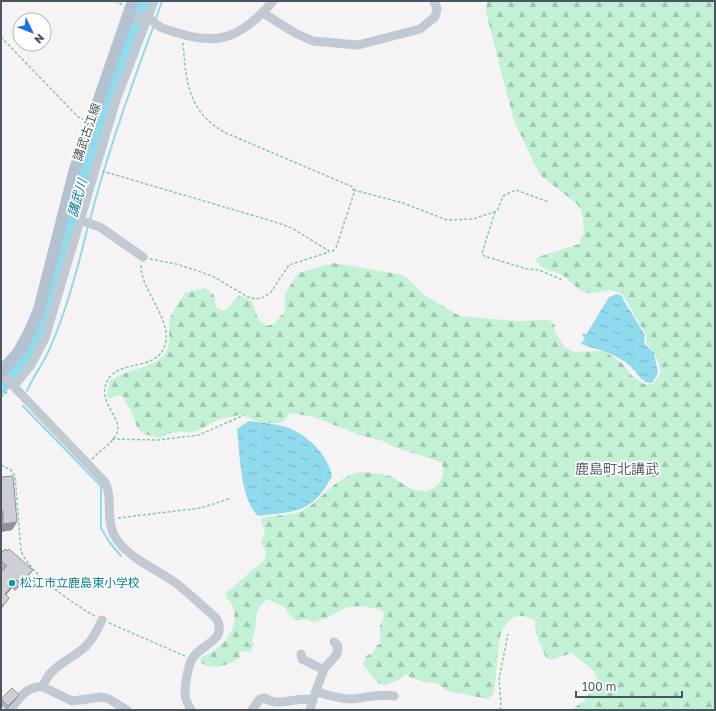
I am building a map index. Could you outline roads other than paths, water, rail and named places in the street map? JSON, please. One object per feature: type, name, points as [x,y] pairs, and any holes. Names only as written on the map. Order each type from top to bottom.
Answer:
[{"type":"main road","name":"講武古江線","points":[[2,374],[18,353],[29,333],[38,310],[75,169],[130,18],[133,1]]},
{"type":"street","points":[[14,385],[31,365],[45,338],[87,222],[94,169],[116,100],[154,1]]},
{"type":"street","points":[[130,18],[147,17],[156,26],[184,35],[215,40],[229,37],[263,13],[273,1]]},
{"type":"street","points":[[263,13],[295,33],[313,41],[358,45],[420,29],[437,14],[434,1]]},
{"type":"street","points":[[87,222],[110,233],[143,257]]},
{"type":"street","points":[[2,374],[88,463],[107,485],[110,519],[114,535],[135,558],[176,583],[216,618],[220,626],[216,639],[192,659],[185,692],[185,698],[191,710]]},
{"type":"street","points":[[43,687],[46,679],[53,670],[89,643],[102,620]]},
{"type":"street","points":[[310,710],[323,674],[322,671],[338,652],[338,646],[334,642]]},
{"type":"street","points":[[301,654],[302,659],[322,671]]},
{"type":"street","points":[[10,710],[24,693],[34,688],[43,687],[72,701],[102,697],[109,698],[128,710]]},
{"type":"street","points":[[252,710],[260,699],[265,698],[271,702],[279,703],[315,696],[349,699],[380,694],[394,696]]},
{"type":"water","points":[[617,294],[622,296],[645,335],[644,343],[654,353],[658,373],[652,383],[648,383],[642,379],[630,366],[619,358],[607,352],[581,344],[585,338],[582,335],[584,333],[586,335],[609,297]]},
{"type":"water","points":[[249,421],[279,425],[291,429],[307,439],[321,452],[330,468],[332,476],[325,488],[310,504],[293,511],[258,516],[252,508],[244,487],[237,429]]},
{"type":"waterway","name":"講武川","points":[[1,388],[21,366],[34,347],[45,314],[92,144],[143,1]]},
{"type":"waterway","points":[[156,19],[162,1]]},
{"type":"waterway","points":[[90,220],[119,122],[154,25]]},
{"type":"waterway","points":[[27,391],[48,354],[62,318],[88,226]]},
{"type":"waterway","points":[[23,406],[101,486],[101,528],[110,543],[121,556]]},
{"type":"place","name":"松江市立鹿島東小学校","points":[[12,583]]},
{"type":"district","name":"鹿島町北講武","points":[[617,469]]}]
